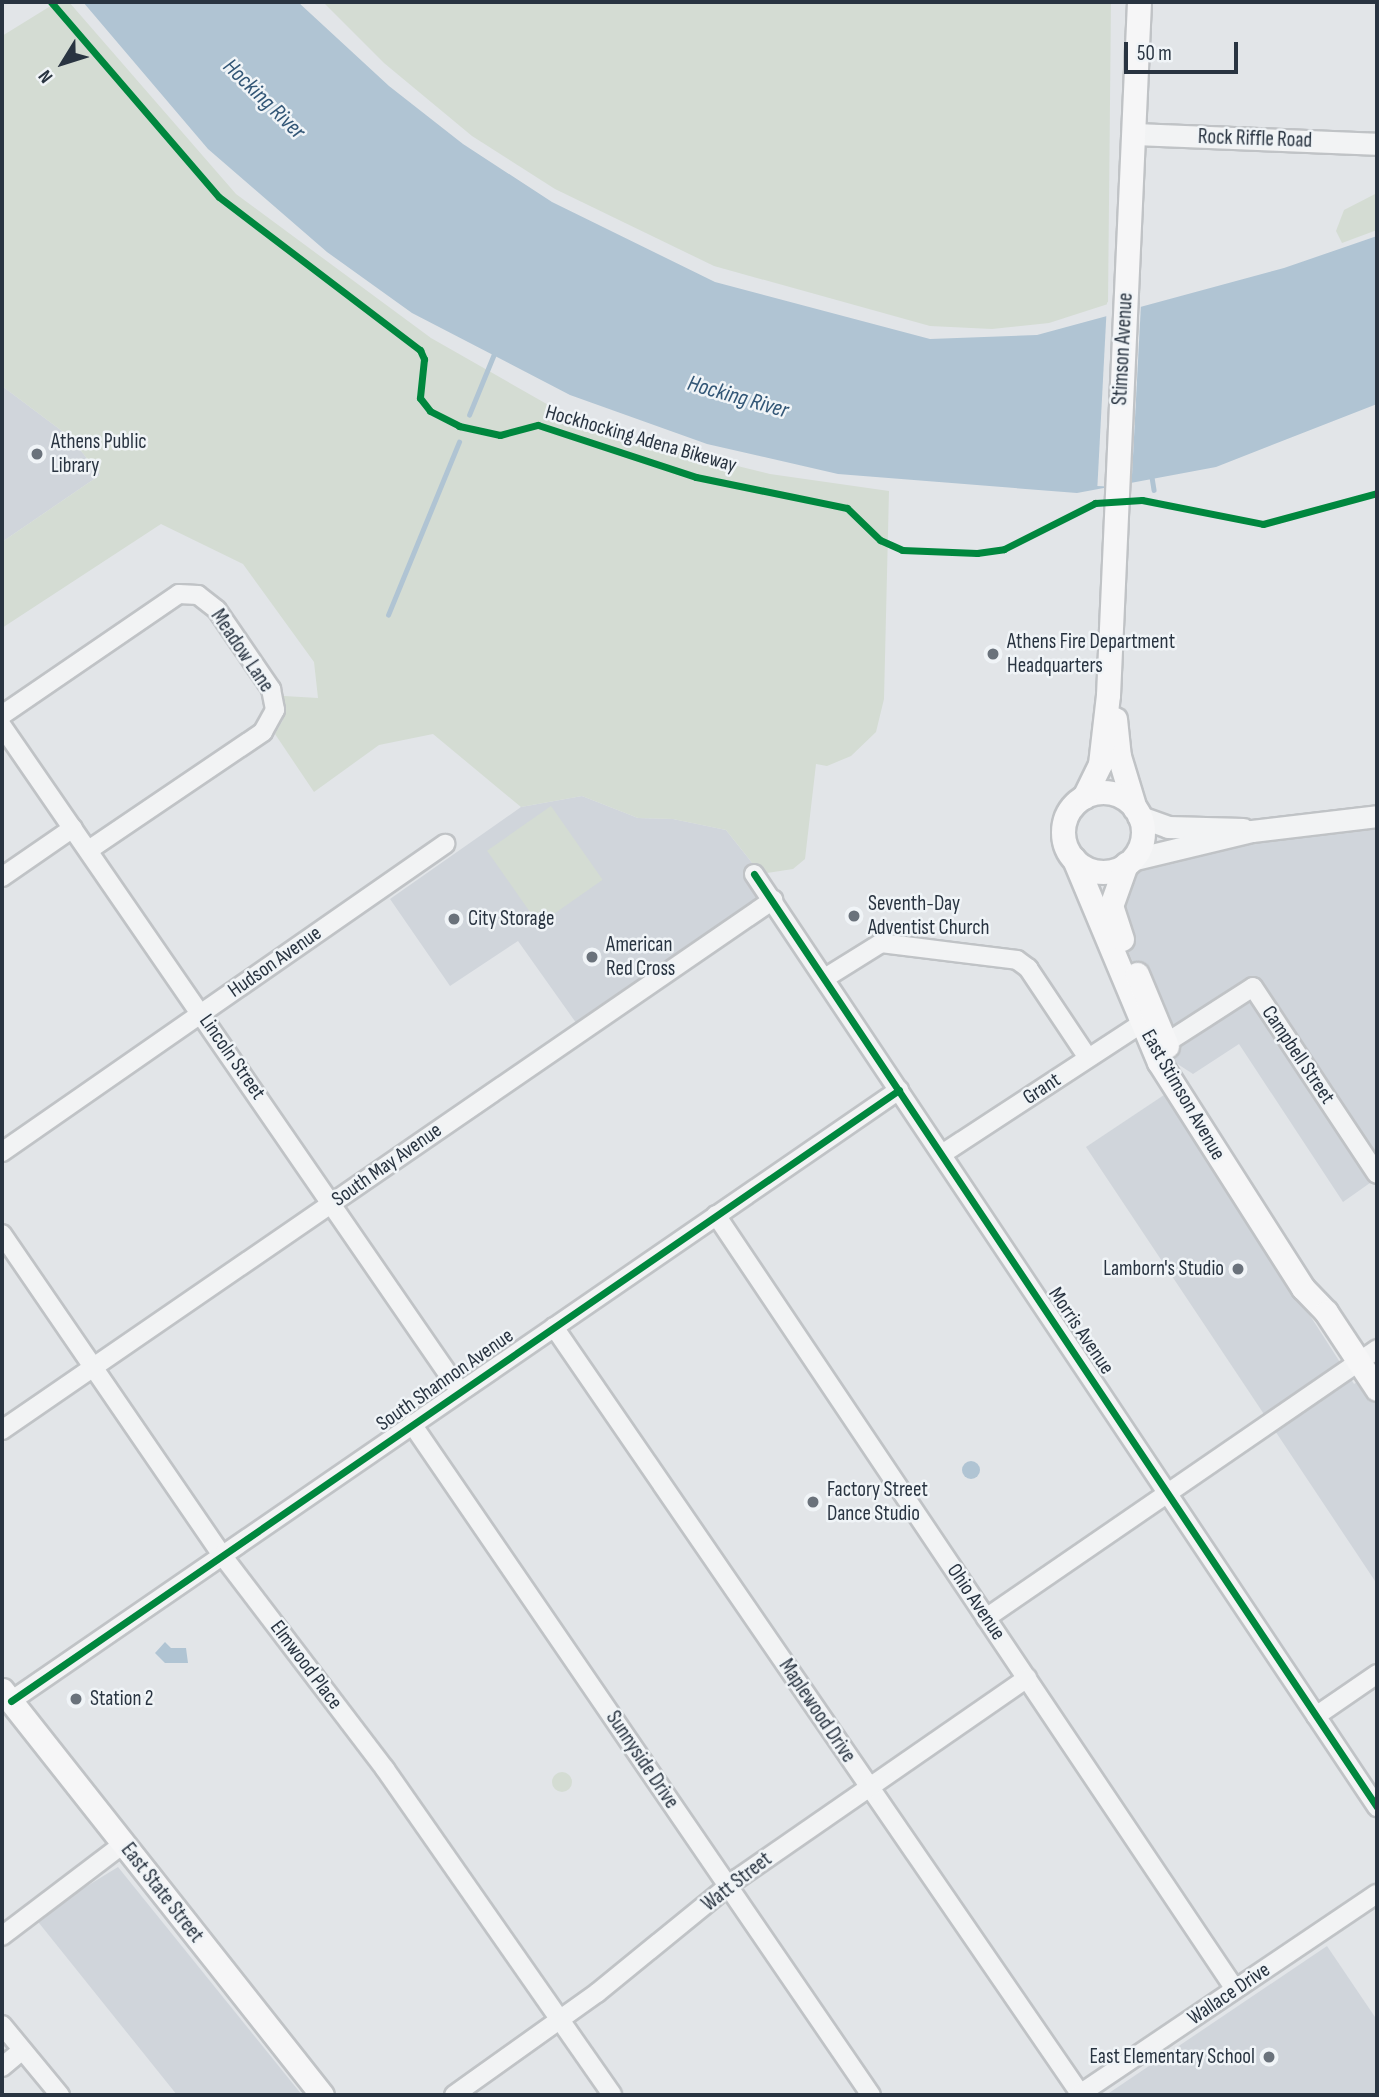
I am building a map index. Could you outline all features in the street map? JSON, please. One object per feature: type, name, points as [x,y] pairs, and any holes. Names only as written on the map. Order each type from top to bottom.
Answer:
[{"type":"main road","name":"Stimson Avenue","points":[[1084,797],[1101,764],[1108,695],[1139,2]]},
{"type":"main road","name":"Stimson Avenue","points":[[1108,695],[1137,812]]},
{"type":"main road","points":[[1111,794],[1137,812],[1141,841],[1128,862],[1102,872],[1074,859],[1065,845],[1063,826],[1071,809],[1084,797],[1111,794]]},
{"type":"main road","name":"East Stimson Avenue","points":[[1074,859],[1141,1024],[1206,1139],[1303,1288],[1368,1356],[1377,1389]]},
{"type":"main road","name":"East Stimson Avenue","points":[[1128,862],[1113,895],[1113,920],[1166,1043],[1314,1281],[1326,1312]]},
{"type":"main road","name":"East State Street","points":[[6,1696],[322,2095]]},
{"type":"street","name":"Rock Riffle Road","points":[[1133,134],[1377,144]]},
{"type":"street","name":"Meadow Lane","points":[[2,715],[179,594],[198,595],[217,610],[271,690],[275,710],[267,729],[89,850]]},
{"type":"street","name":"Lincoln Street","points":[[2,726],[459,1390]]},
{"type":"street","points":[[1137,812],[1168,827],[1252,831]]},
{"type":"street","points":[[1128,862],[1252,831],[1377,816]]},
{"type":"street","points":[[2,877],[74,828]]},
{"type":"street","name":"Hudson Avenue","points":[[2,1152],[445,844]]},
{"type":"street","name":"Morris Avenue","points":[[754,874],[1377,1807]]},
{"type":"street","name":"South May Avenue","points":[[2,1430],[773,900]]},
{"type":"street","points":[[825,978],[881,943],[1017,960],[1028,968],[1088,1058]]},
{"type":"street","name":"Campbell Street","points":[[1166,1043],[1253,986],[1377,1174]]},
{"type":"street","name":"Grant","points":[[942,1154],[1141,1024]]},
{"type":"street","name":"South Shannon Avenue","points":[[6,1696],[222,1555],[900,1090]]},
{"type":"street","name":"Ohio Avenue","points":[[716,1215],[1235,1989]]},
{"type":"street","name":"Elmwood Place","points":[[2,1234],[222,1555],[385,1769],[612,2095]]},
{"type":"street","name":"Maplewood Drive","points":[[554,1327],[1081,2095]]},
{"type":"street","points":[[986,1618],[1368,1356]]},
{"type":"street","name":"Sunnyside Drive","points":[[412,1424],[871,2095]]},
{"type":"street","points":[[1316,1716],[1377,1674]]},
{"type":"street","name":"Watt Street","points":[[454,2095],[561,2020],[729,1887],[1027,1678]]},
{"type":"street","points":[[2,1936],[123,1844]]},
{"type":"street","name":"Wallace Drive","points":[[1081,2095],[1377,1894]]},
{"type":"street","points":[[2,2025],[60,2095]]},
{"type":"street","points":[[2,2067],[22,2050]]},
{"type":"shaded area","points":[[57,2],[69,2],[236,194],[431,338],[552,407],[664,448],[770,474],[889,491],[884,699],[876,732],[851,756],[827,766],[816,764],[805,859],[793,869],[761,874],[726,830],[673,819],[638,818],[582,796],[521,807],[433,734],[379,745],[314,792],[275,734],[283,720],[284,696],[318,698],[314,662],[243,564],[161,524],[2,628],[2,542],[100,475],[70,437],[2,386],[2,36]]},
{"type":"shaded area","points":[[323,2],[1111,2],[1108,304],[1049,323],[992,329],[930,326],[714,266],[555,189],[472,136],[384,63]]},
{"type":"shaded area","points":[[1377,193],[1377,230],[1342,243],[1336,231],[1344,210]]},
{"type":"shaded area","points":[[2,386],[70,437],[100,475],[2,542]]},
{"type":"shaded area","points":[[582,796],[638,818],[673,819],[726,830],[776,893],[579,1027],[518,941],[450,986],[390,899],[521,807]]},
{"type":"shaded area","points":[[551,806],[603,880],[539,924],[487,851]]},
{"type":"shaded area","points":[[1377,816],[1377,1178],[1343,1202],[1239,1044],[1193,1074],[1176,1063],[1126,946],[1113,895],[1126,864]]},
{"type":"shaded area","points":[[1167,1093],[1354,1384],[1377,1368],[1377,1584],[1086,1147]]},
{"type":"shaded area","points":[[562,1772],[569,1775],[572,1782],[569,1789],[562,1792],[555,1789],[552,1782],[555,1775]]},
{"type":"shaded area","points":[[118,1867],[302,2095],[177,2095],[35,1918]]},
{"type":"shaded area","name":"East Elementary School","points":[[1327,1946],[1377,2020],[1377,2095],[1106,2095]]},
{"type":"water","name":"Hocking River","points":[[83,2],[298,2],[389,86],[463,144],[552,202],[715,282],[930,339],[1037,335],[1284,268],[1377,236],[1377,404],[1216,467],[1077,493],[838,474],[707,444],[570,395],[412,313],[327,252],[208,149]]},
{"type":"water","points":[[967,1461],[975,1461],[980,1470],[978,1477],[967,1479],[962,1474],[962,1466]]},
{"type":"water","points":[[165,1642],[171,1648],[186,1648],[188,1663],[165,1663],[155,1653]]},
{"type":"pier","points":[[1107,302],[1141,304],[1131,488],[1097,486]]},
{"type":"waterway","points":[[469,415],[494,354]]},
{"type":"waterway","points":[[388,615],[459,442]]},
{"type":"waterway","points":[[1152,477],[1154,490]]},
{"type":"cycle path","name":"Hockhocking Adena Bikeway","points":[[51,2],[219,197],[420,350],[424,359],[420,398],[430,411],[459,426],[500,435],[538,425],[696,477],[847,508],[880,540],[902,550],[977,553],[1004,549],[1095,503],[1142,500],[1263,524],[1377,493]]},
{"type":"cycle path","points":[[754,874],[1377,1807]]},
{"type":"cycle path","points":[[11,1701],[899,1090]]},
{"type":"place","name":"Athens Public Library","points":[[37,454]]},
{"type":"place","name":"Athens Fire Department Headquarters","points":[[993,654]]},
{"type":"place","name":"Seventh-Day Adventist Church","points":[[854,916]]},
{"type":"place","name":"City Storage","points":[[454,919]]},
{"type":"place","name":"American Red Cross","points":[[592,957]]},
{"type":"place","name":"Lamborn's Studio","points":[[1238,1269]]},
{"type":"place","name":"Factory Street Dance Studio","points":[[813,1502]]},
{"type":"place","name":"Station 2","points":[[76,1699]]},
{"type":"place","name":"East Elementary School","points":[[1269,2057]]}]
